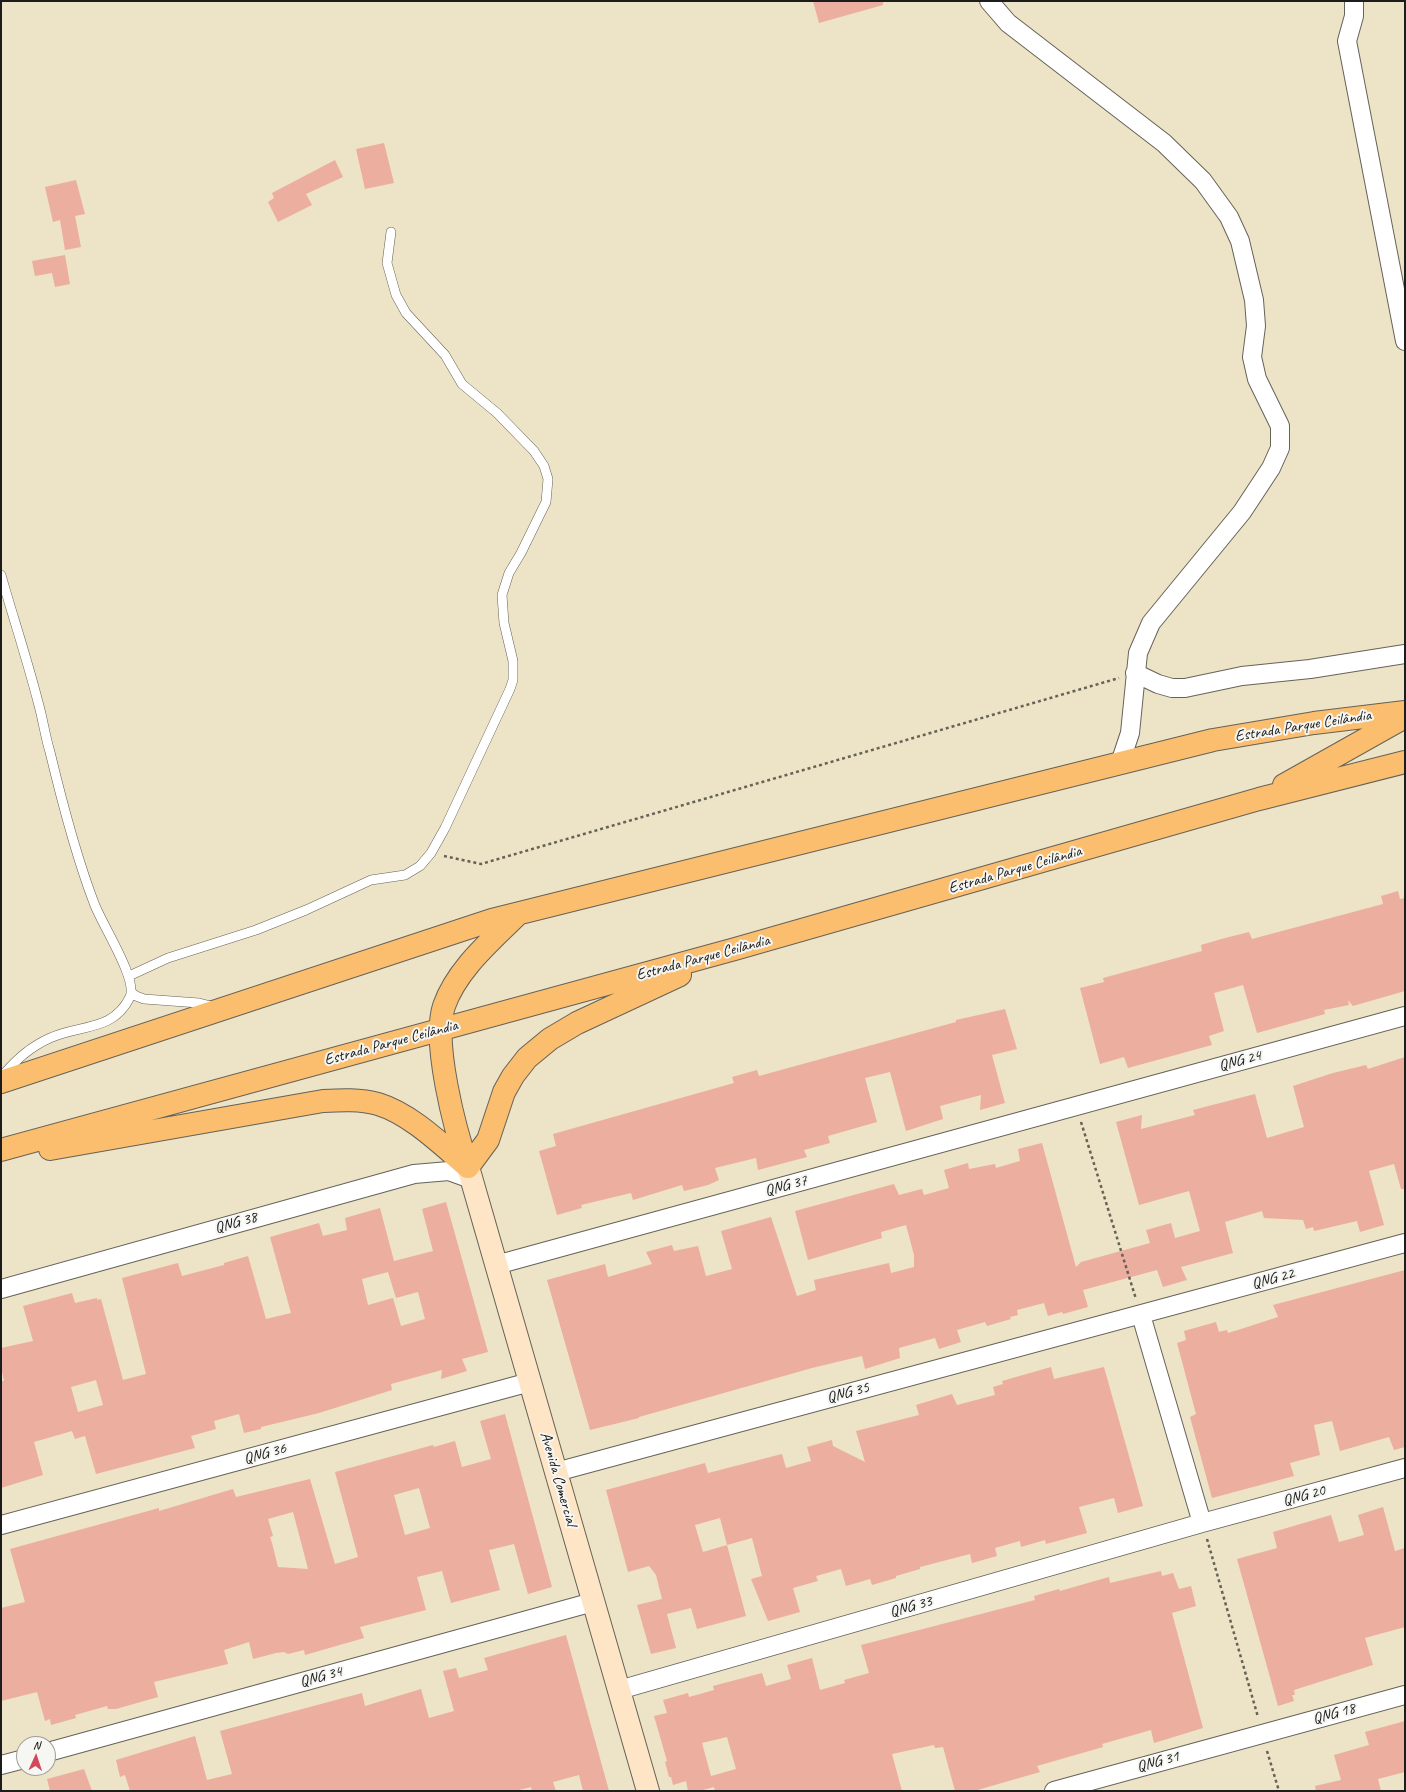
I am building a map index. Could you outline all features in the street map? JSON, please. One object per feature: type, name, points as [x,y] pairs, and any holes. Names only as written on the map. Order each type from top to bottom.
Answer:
[{"type":"highway","name":"Estrada Parque Ceilândia","points":[[1,1082],[492,920],[1214,740],[1314,723],[1405,712]]},
{"type":"highway","points":[[1259,800],[1405,717]]},
{"type":"highway","name":"Estrada Parque Ceilândia","points":[[1,1150],[735,949],[1259,800],[1405,762]]},
{"type":"highway","points":[[470,1173],[460,1145],[452,1110],[440,1030],[444,1005],[455,984],[470,964],[518,914]]},
{"type":"highway","points":[[470,1173],[488,1140],[504,1092],[513,1076],[527,1058],[550,1039],[577,1024],[735,949]]},
{"type":"highway","points":[[1,1158],[323,1101],[351,1100],[378,1104],[399,1114],[426,1132],[470,1173]]},
{"type":"main road","name":"Avenida Comercial","points":[[470,1173],[648,1791]]},
{"type":"street","points":[[989,1],[1008,23],[1164,143],[1203,181],[1229,217],[1240,242],[1249,275],[1256,326],[1252,357],[1257,379],[1280,426],[1280,448],[1271,468],[1242,512],[1150,623],[1138,653],[1130,733],[1120,763]]},
{"type":"street","points":[[1354,1],[1354,16],[1347,41],[1405,340]]},
{"type":"street","points":[[1135,673],[1158,684],[1172,688],[1185,688],[1242,676],[1310,669],[1405,654]]},
{"type":"street","name":"QNG 24","points":[[1076,1107],[1405,1016]]},
{"type":"street","name":"QNG 37","points":[[496,1265],[1076,1107]]},
{"type":"street","name":"QNG 38","points":[[1,1289],[414,1174],[448,1171],[470,1173]]},
{"type":"street","name":"QNG 22","points":[[1141,1315],[1405,1243]]},
{"type":"street","points":[[1141,1315],[1202,1523]]},
{"type":"street","name":"QNG 35","points":[[556,1472],[1141,1315]]},
{"type":"street","name":"QNG 36","points":[[1,1525],[530,1382]]},
{"type":"street","name":"QNG 20","points":[[1202,1523],[1405,1468]]},
{"type":"street","name":"QNG 33","points":[[619,1690],[1202,1523]]},
{"type":"street","name":"QNG 34","points":[[56,1750],[594,1602]]},
{"type":"street","name":"QNG 18","points":[[1262,1734],[1405,1695]]},
{"type":"street","name":"QNG 31","points":[[1054,1791],[1262,1734]]},
{"type":"street","points":[[1,1765],[16,1761]]},
{"type":"lane","points":[[129,976],[168,958],[256,930],[306,910],[371,880],[410,873],[420,866],[431,853],[464,791],[485,739],[510,689],[513,680],[513,662],[504,623],[502,595],[509,573],[521,553],[546,502],[548,479],[544,466],[534,451],[497,412],[462,384],[445,355],[406,313],[396,295],[387,263],[392,232]]},
{"type":"lane","points":[[1,575],[39,702],[50,752],[79,859],[98,914],[129,976],[131,992],[123,1009],[117,1016],[94,1026],[51,1037],[21,1055],[1,1078]]},
{"type":"lane","points":[[131,992],[144,999],[200,1002],[221,1009]]},
{"type":"path","points":[[431,853],[481,864],[1135,673]]},
{"type":"path","points":[[1076,1107],[1141,1315]]},
{"type":"path","points":[[1202,1523],[1279,1791]]},
{"type":"building","points":[[813,1],[883,1],[883,5],[819,23]]},
{"type":"building","points":[[384,143],[394,183],[365,189],[356,149]]},
{"type":"building","points":[[335,160],[343,177],[306,194],[312,205],[278,222],[268,202],[274,198],[272,193]]},
{"type":"building","points":[[76,180],[85,214],[75,216],[81,247],[65,250],[60,220],[53,222],[45,187]]},
{"type":"building","points":[[65,255],[70,284],[55,287],[52,273],[35,276],[32,261]]},
{"type":"building","points":[[1398,891],[1400,899],[1405,898],[1405,991],[1353,1006],[1348,1000],[1349,1005],[1324,1010],[1325,1014],[1257,1033],[1243,985],[1214,993],[1224,1031],[1209,1036],[1212,1045],[1128,1068],[1124,1057],[1100,1064],[1080,988],[1104,982],[1103,978],[1202,951],[1201,945],[1225,938],[1249,932],[1252,939],[1383,904],[1381,896]]},
{"type":"building","points":[[1005,1009],[1017,1049],[992,1055],[1005,1103],[980,1110],[981,1095],[940,1106],[943,1119],[906,1131],[890,1072],[865,1078],[877,1122],[828,1136],[830,1143],[804,1150],[807,1157],[758,1170],[756,1158],[715,1168],[719,1180],[708,1185],[684,1191],[682,1185],[633,1200],[631,1193],[581,1205],[582,1208],[557,1215],[539,1151],[556,1146],[553,1134],[734,1083],[732,1077],[757,1070],[759,1076],[956,1022],[956,1020]]},
{"type":"building","points":[[1405,1057],[1405,1189],[1401,1189],[1394,1164],[1369,1171],[1384,1225],[1360,1232],[1357,1221],[1314,1231],[1313,1227],[1306,1229],[1303,1220],[1264,1218],[1262,1211],[1225,1222],[1233,1253],[1181,1267],[1187,1280],[1163,1287],[1157,1270],[1083,1290],[1088,1307],[1063,1314],[1062,1312],[1048,1316],[1044,1303],[1017,1310],[1018,1315],[1010,1317],[1011,1319],[987,1326],[985,1322],[957,1330],[961,1342],[939,1349],[935,1338],[899,1348],[900,1358],[865,1369],[862,1356],[812,1368],[639,1418],[590,1430],[547,1280],[605,1264],[608,1277],[652,1264],[646,1252],[672,1245],[674,1251],[698,1246],[706,1276],[732,1269],[721,1231],[771,1217],[797,1296],[816,1290],[814,1280],[889,1263],[891,1273],[914,1267],[914,1255],[906,1225],[881,1232],[882,1238],[808,1260],[795,1211],[894,1184],[899,1195],[922,1189],[924,1195],[949,1188],[944,1170],[968,1163],[969,1169],[995,1164],[996,1168],[1020,1161],[1018,1149],[1042,1143],[1076,1267],[1081,1262],[1150,1243],[1146,1230],[1171,1223],[1175,1238],[1200,1231],[1189,1191],[1139,1205],[1116,1122],[1142,1115],[1141,1129],[1195,1115],[1193,1110],[1255,1094],[1267,1138],[1304,1127],[1293,1086],[1333,1073],[1366,1065],[1368,1069]]},
{"type":"building","points":[[446,1202],[488,1352],[462,1359],[467,1371],[441,1379],[442,1370],[391,1384],[392,1390],[319,1413],[261,1427],[261,1429],[244,1433],[239,1414],[214,1421],[216,1429],[191,1436],[195,1448],[96,1474],[85,1436],[75,1439],[72,1431],[34,1442],[43,1475],[1,1488],[1,1381],[4,1381],[1,1367],[1,1348],[33,1341],[23,1306],[72,1293],[75,1303],[97,1298],[97,1300],[101,1299],[123,1380],[146,1374],[122,1278],[178,1263],[182,1276],[224,1265],[224,1263],[248,1256],[266,1319],[291,1313],[270,1237],[319,1223],[323,1236],[347,1230],[345,1218],[380,1208],[394,1261],[433,1251],[422,1209]],"holes":[[[388,1272],[396,1298],[418,1292],[425,1319],[401,1326],[393,1298],[368,1305],[362,1279]],[[96,1380],[103,1405],[78,1412],[71,1387]]]},
{"type":"building","points":[[1405,1270],[1405,1447],[1394,1450],[1389,1437],[1340,1451],[1332,1421],[1314,1425],[1320,1455],[1290,1463],[1294,1476],[1212,1498],[1190,1417],[1196,1414],[1177,1343],[1186,1340],[1184,1331],[1216,1322],[1219,1332],[1227,1330],[1228,1333],[1278,1317],[1273,1305]]},
{"type":"building","points":[[1051,1367],[1054,1379],[1104,1367],[1143,1506],[1118,1513],[1114,1498],[1079,1507],[1087,1533],[1046,1544],[1045,1540],[1021,1547],[1020,1541],[995,1548],[997,1556],[972,1563],[970,1554],[920,1567],[920,1569],[896,1576],[896,1578],[872,1585],[870,1579],[846,1586],[841,1569],[816,1576],[818,1581],[793,1588],[800,1612],[768,1621],[751,1579],[762,1576],[752,1538],[727,1545],[746,1616],[697,1629],[691,1608],[667,1614],[676,1648],[651,1654],[637,1605],[662,1599],[656,1575],[649,1566],[628,1572],[606,1490],[705,1463],[708,1473],[782,1454],[786,1468],[811,1461],[807,1447],[832,1440],[833,1446],[865,1462],[856,1431],[919,1415],[916,1405],[952,1394],[957,1405],[995,1395],[993,1387],[1003,1384],[1002,1381]],"holes":[[[720,1518],[727,1545],[703,1552],[695,1525]]]},
{"type":"building","points":[[505,1414],[552,1587],[528,1594],[514,1544],[489,1550],[500,1590],[451,1603],[442,1571],[417,1577],[426,1610],[360,1627],[364,1638],[305,1655],[304,1650],[288,1654],[284,1652],[276,1653],[253,1659],[249,1642],[224,1650],[228,1664],[154,1682],[158,1697],[116,1709],[108,1709],[107,1706],[75,1715],[76,1718],[51,1725],[50,1719],[45,1721],[37,1692],[1,1701],[1,1608],[25,1602],[10,1549],[159,1508],[159,1511],[233,1489],[236,1497],[310,1479],[335,1564],[358,1557],[335,1472],[433,1445],[434,1447],[455,1441],[462,1467],[491,1459],[480,1421]],"holes":[[[419,1488],[430,1528],[405,1535],[394,1495]],[[293,1512],[306,1561],[308,1569],[278,1567],[270,1537],[273,1536],[268,1519]]]},
{"type":"building","points":[[1383,1507],[1395,1551],[1405,1548],[1405,1627],[1365,1638],[1373,1665],[1294,1690],[1295,1695],[1292,1695],[1294,1701],[1278,1706],[1237,1559],[1277,1548],[1273,1532],[1331,1515],[1339,1542],[1364,1535],[1358,1515]]},
{"type":"building","points":[[1161,1571],[1162,1576],[1173,1573],[1179,1589],[1191,1586],[1196,1606],[1172,1613],[1203,1728],[1154,1743],[1151,1730],[1102,1744],[1103,1747],[1037,1766],[1040,1772],[974,1791],[955,1791],[943,1747],[935,1748],[934,1745],[892,1754],[902,1791],[715,1791],[714,1787],[699,1791],[688,1791],[686,1781],[673,1785],[671,1777],[669,1777],[665,1762],[667,1761],[654,1716],[667,1713],[663,1700],[688,1693],[689,1697],[714,1690],[713,1686],[762,1673],[766,1686],[791,1679],[787,1665],[812,1658],[820,1690],[845,1683],[844,1680],[869,1673],[861,1645],[1035,1600],[1034,1596],[1059,1589],[1060,1591],[1109,1577],[1110,1583]],"holes":[[[727,1737],[736,1769],[711,1776],[702,1743]]]},
{"type":"building","points":[[566,1635],[609,1791],[583,1791],[579,1775],[553,1782],[556,1791],[532,1791],[531,1787],[515,1791],[130,1791],[125,1775],[120,1777],[116,1760],[195,1736],[207,1780],[232,1774],[220,1731],[362,1693],[365,1706],[421,1689],[429,1718],[454,1711],[443,1671],[456,1668],[459,1678],[488,1670],[484,1658]]},
{"type":"building","points":[[1405,1721],[1405,1772],[1378,1779],[1381,1791],[1316,1791],[1315,1786],[1341,1780],[1334,1755],[1369,1745],[1365,1732]]},
{"type":"building","points":[[84,1769],[92,1791],[50,1791],[47,1779]]}]
